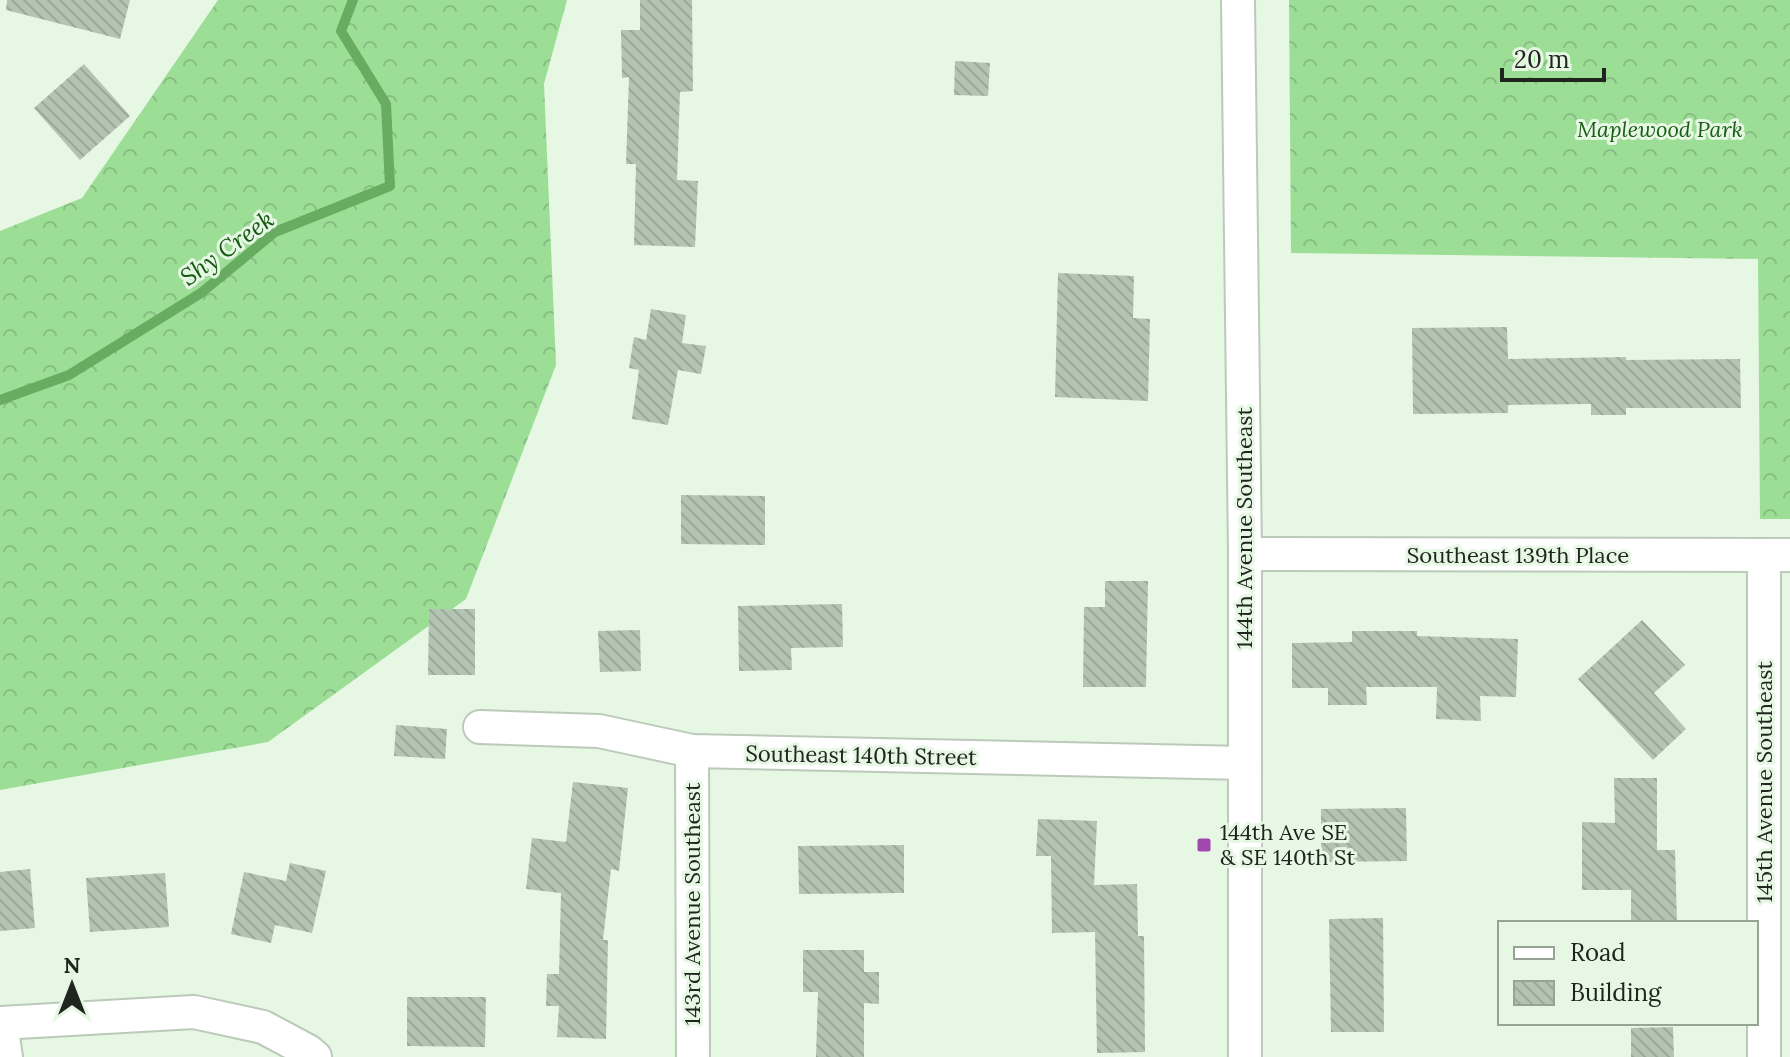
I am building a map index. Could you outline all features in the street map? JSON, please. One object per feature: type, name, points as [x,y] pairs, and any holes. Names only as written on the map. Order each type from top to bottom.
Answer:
[{"type":"street","name":"144th Avenue Southeast","points":[[1238,0],[1245,554],[1245,1057]]},
{"type":"street","name":"Southeast 139th Place","points":[[1245,554],[1777,555]]},
{"type":"street","name":"145th Avenue Southeast","points":[[1764,1057],[1777,555]]},
{"type":"street","name":"Southeast 140th Street","points":[[480,727],[599,731],[692,751],[1245,763]]},
{"type":"street","name":"143rd Avenue Southeast","points":[[692,751],[693,1057]]},
{"type":"street","points":[[6,1057],[0,1023],[194,1012],[263,1027],[312,1054]]},
{"type":"green space","points":[[218,0],[567,0],[544,84],[556,365],[466,599],[268,742],[0,790],[0,231],[82,198]]},
{"type":"green space","name":"Maplewood Park","points":[[1289,0],[1790,0],[1790,519],[1760,519],[1758,259],[1291,253]]},
{"type":"building","points":[[7,0],[130,0],[120,39],[6,10]]},
{"type":"building","points":[[640,0],[692,0],[693,91],[680,92],[677,180],[698,181],[695,247],[634,245],[636,164],[626,164],[629,77],[622,78],[621,30],[640,30]]},
{"type":"building","points":[[955,61],[990,63],[988,96],[954,95]]},
{"type":"building","points":[[84,64],[130,116],[80,160],[34,108]]},
{"type":"building","points":[[1058,273],[1134,276],[1133,318],[1150,319],[1148,401],[1055,397]]},
{"type":"building","points":[[651,309],[686,315],[682,343],[706,346],[701,374],[678,370],[668,425],[632,419],[639,370],[629,368],[634,337],[646,340]]},
{"type":"building","points":[[1507,327],[1508,359],[1740,359],[1741,408],[1626,408],[1626,415],[1591,415],[1591,404],[1508,405],[1508,413],[1413,414],[1412,328]]},
{"type":"building","points":[[681,495],[765,496],[765,545],[681,544]]},
{"type":"building","points":[[1105,581],[1148,581],[1146,687],[1083,687],[1084,607],[1105,607]]},
{"type":"building","points":[[842,604],[843,647],[791,648],[792,670],[739,671],[738,606]]},
{"type":"building","points":[[429,609],[475,609],[475,675],[428,675]]},
{"type":"building","points":[[1642,620],[1685,665],[1654,693],[1686,729],[1653,760],[1578,679]]},
{"type":"building","points":[[640,630],[641,671],[600,672],[598,631]]},
{"type":"building","points":[[1352,631],[1417,631],[1417,636],[1518,639],[1516,697],[1480,696],[1481,721],[1436,719],[1437,687],[1366,687],[1367,705],[1328,705],[1328,688],[1292,688],[1292,643],[1352,642]]},
{"type":"building","points":[[396,725],[447,729],[445,759],[394,756]]},
{"type":"building","points":[[1614,778],[1657,778],[1657,850],[1675,850],[1677,921],[1631,921],[1631,890],[1582,890],[1582,822],[1615,823]]},
{"type":"building","points":[[573,782],[628,788],[619,871],[611,869],[603,940],[608,940],[606,1039],[557,1037],[559,1006],[546,1006],[547,974],[559,974],[561,893],[526,889],[532,838],[566,842]]},
{"type":"building","points":[[1406,808],[1407,861],[1321,862],[1321,809]]},
{"type":"building","points":[[1038,819],[1097,821],[1094,885],[1137,884],[1138,936],[1144,936],[1145,1052],[1097,1053],[1095,932],[1052,933],[1051,856],[1036,856]]},
{"type":"building","points":[[904,845],[904,893],[799,894],[798,846]]},
{"type":"building","points":[[290,863],[326,871],[312,933],[275,925],[271,943],[231,934],[244,872],[286,881]]},
{"type":"building","points":[[30,869],[35,928],[0,931],[0,872]]},
{"type":"building","points":[[165,873],[169,927],[90,932],[86,878]]},
{"type":"building","points":[[1383,918],[1384,1032],[1331,1032],[1329,919]]},
{"type":"building","points":[[803,950],[864,950],[864,972],[879,972],[879,1004],[864,1003],[864,1057],[816,1057],[818,992],[803,992]]},
{"type":"building","points":[[407,997],[486,997],[485,1047],[407,1046]]},
{"type":"building","points":[[1673,1027],[1674,1057],[1631,1057],[1631,1028]]},
{"type":"waterway","name":"Shy Creek","points":[[0,400],[69,375],[201,293],[275,232],[390,186],[386,104],[341,31],[353,0]]},
{"type":"place","name":"144th Ave SE & SE 140th St","points":[[1204,845]]}]
